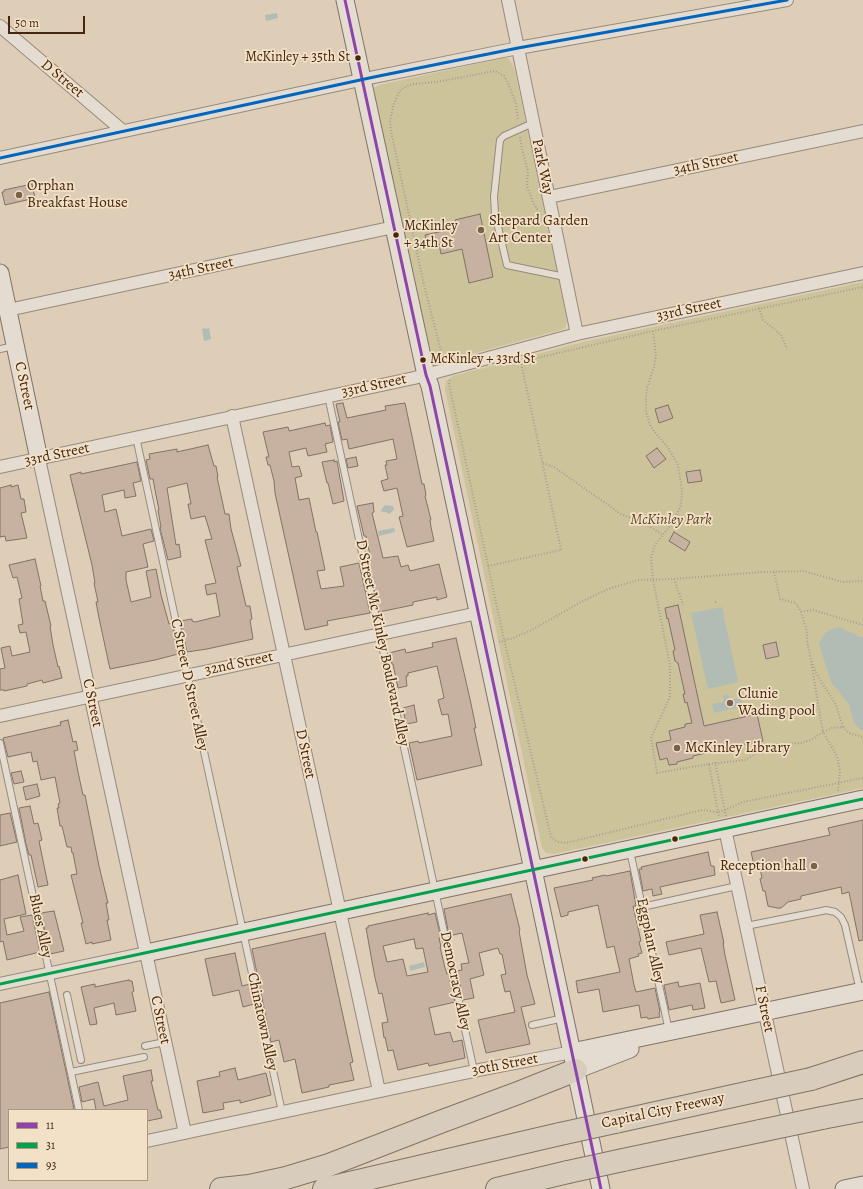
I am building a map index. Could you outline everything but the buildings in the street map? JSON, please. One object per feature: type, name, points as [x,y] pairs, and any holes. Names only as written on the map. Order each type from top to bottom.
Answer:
[{"type":"highway","points":[[220,1189],[249,1186],[271,1181],[330,1164],[574,1061]]},
{"type":"highway","points":[[811,1079],[863,1062]]},
{"type":"highway","name":"Capital City Freeway","points":[[324,1189],[560,1134],[863,1068]]},
{"type":"highway","points":[[497,1189],[623,1160],[863,1110]]},
{"type":"street","points":[[345,0],[361,80],[426,375],[430,386],[601,1189]]},
{"type":"street","name":"Park Way","points":[[508,0],[577,334]]},
{"type":"street","points":[[0,158],[361,80],[518,48],[787,0]]},
{"type":"street","name":"D Street","points":[[0,26],[123,131]]},
{"type":"street","name":"34th Street","points":[[549,197],[863,131]]},
{"type":"street","name":"34th Street","points":[[8,310],[394,227]]},
{"type":"street","name":"C Street","points":[[0,273],[8,310],[8,347],[39,459],[185,1133]]},
{"type":"street","name":"33rd Street","points":[[0,467],[426,375],[577,334],[863,273]]},
{"type":"street","name":"D Street","points":[[232,416],[378,1091]]},
{"type":"street","name":"32nd Street","points":[[0,716],[478,613]]},
{"type":"street","points":[[0,984],[630,849],[724,822],[863,799]]},
{"type":"street","name":"F Street","points":[[724,822],[803,1189]]},
{"type":"street","points":[[574,1061],[669,1033],[861,992]]},
{"type":"street","name":"30th Street","points":[[148,1141],[474,1071],[574,1061]]},
{"type":"street","points":[[844,1189],[863,1185]]},
{"type":"lane","points":[[533,123],[501,138],[499,143],[494,205],[507,265],[565,277]]},
{"type":"lane","name":"D Street Mc Kinley Boulevard Alley","points":[[328,396],[435,891]]},
{"type":"lane","name":"C Street D Street Alley","points":[[136,437],[242,933]]},
{"type":"lane","name":"Blues Alley","points":[[0,743],[79,1109]]},
{"type":"lane","name":"Eggplant Alley","points":[[630,849],[669,1033]]},
{"type":"lane","points":[[642,907],[737,886]]},
{"type":"lane","name":"Democracy Alley","points":[[435,891],[474,1071]]},
{"type":"lane","points":[[746,926],[826,910],[835,912],[841,917],[847,930],[861,992]]},
{"type":"lane","name":"Chinatown Alley","points":[[242,933],[282,1112]]},
{"type":"lane","points":[[66,995],[81,1060]]},
{"type":"lane","points":[[532,1026],[565,1018]]},
{"type":"lane","points":[[145,1046],[165,1042]]},
{"type":"lane","points":[[71,1072],[144,1057]]},
{"type":"path","points":[[443,362],[424,285],[390,122],[392,106],[403,88],[418,83],[436,82],[489,72],[498,72],[504,76],[516,104],[521,145],[528,170],[527,186],[533,202],[544,222]]},
{"type":"path","points":[[411,245],[427,241]]},
{"type":"path","points":[[514,364],[653,331],[863,286]]},
{"type":"path","points":[[758,304],[763,320],[781,335],[786,348]]},
{"type":"path","points":[[653,331],[656,355],[654,367],[647,388],[646,412],[654,431],[669,449],[678,465],[682,490],[681,504],[676,516],[655,545],[651,561],[653,580],[670,665],[670,697],[651,738],[657,773],[715,762],[745,760],[769,746],[801,743],[811,740],[832,728],[843,727]]},
{"type":"path","points":[[488,566],[561,550],[521,362]]},
{"type":"path","points":[[451,379],[449,384],[504,641],[551,837],[558,842],[566,843],[702,810],[725,810],[743,802],[863,778]]},
{"type":"path","points":[[543,463],[554,467],[621,514],[644,523],[663,535]]},
{"type":"path","points":[[500,642],[530,631],[579,603],[608,589],[638,580],[804,571],[842,582],[863,581]]},
{"type":"path","points":[[774,572],[780,599],[796,603],[802,612],[807,632],[823,732],[837,756],[840,771],[837,792]]},
{"type":"path","points":[[674,579],[682,605]]},
{"type":"path","points":[[802,612],[813,610],[863,625]]},
{"type":"path","points":[[810,656],[816,673],[836,705],[843,727],[849,733],[863,737]]},
{"type":"path","points":[[715,762],[725,810],[724,822]]},
{"type":"path","points":[[709,764],[718,811],[724,822]]},
{"type":"path","points":[[715,794],[721,792]]},
{"type":"green space","points":[[508,58],[514,67],[558,275],[567,320],[566,325],[564,329],[438,363],[434,361],[431,354],[373,93],[374,88],[379,85]]},
{"type":"green space","name":"McKinley Park","points":[[863,282],[863,788],[553,854],[546,853],[542,848],[445,389],[446,381],[453,376],[587,341]]},
{"type":"shaded area","points":[[277,13],[278,18],[266,21],[265,15]]},
{"type":"shaded area","points":[[209,328],[211,339],[204,341],[202,329]]},
{"type":"shaded area","points":[[385,505],[393,506],[394,510],[389,514],[382,512],[381,510]]},
{"type":"shaded area","points":[[394,528],[395,532],[379,536],[378,531]]},
{"type":"shaded area","points":[[722,607],[738,682],[708,689],[691,613]]},
{"type":"shaded area","points":[[839,627],[863,637],[863,730],[861,730],[854,723],[849,704],[831,682],[819,643],[824,634],[831,629]]},
{"type":"shaded area","name":"Clunie Wading pool","points":[[728,694],[730,700],[741,698],[743,706],[714,713],[712,704],[723,702],[723,696]]},
{"type":"shaded area","points":[[424,962],[425,967],[410,971],[409,966]]},
{"type":"transit line","name":"11","points":[[345,0],[426,375],[430,386],[601,1189]]},
{"type":"transit line","name":"93","points":[[0,158],[374,77],[518,48],[787,0]]},
{"type":"transit line","name":"31","points":[[0,984],[863,799]]},
{"type":"place","name":"McKinley + 35th St","points":[[358,58]]},
{"type":"place","name":"Orphan Breakfast House","points":[[19,195]]},
{"type":"place","name":"Shepard Garden Art Center","points":[[481,230]]},
{"type":"place","name":"McKinley + 34th St","points":[[396,235]]},
{"type":"place","name":"McKinley + 33rd St","points":[[423,360]]},
{"type":"place","name":"Clunie Wading pool","points":[[730,703]]},
{"type":"place","name":"McKinley Library","points":[[677,748]]},
{"type":"place","name":"Reception hall","points":[[814,866]]}]
